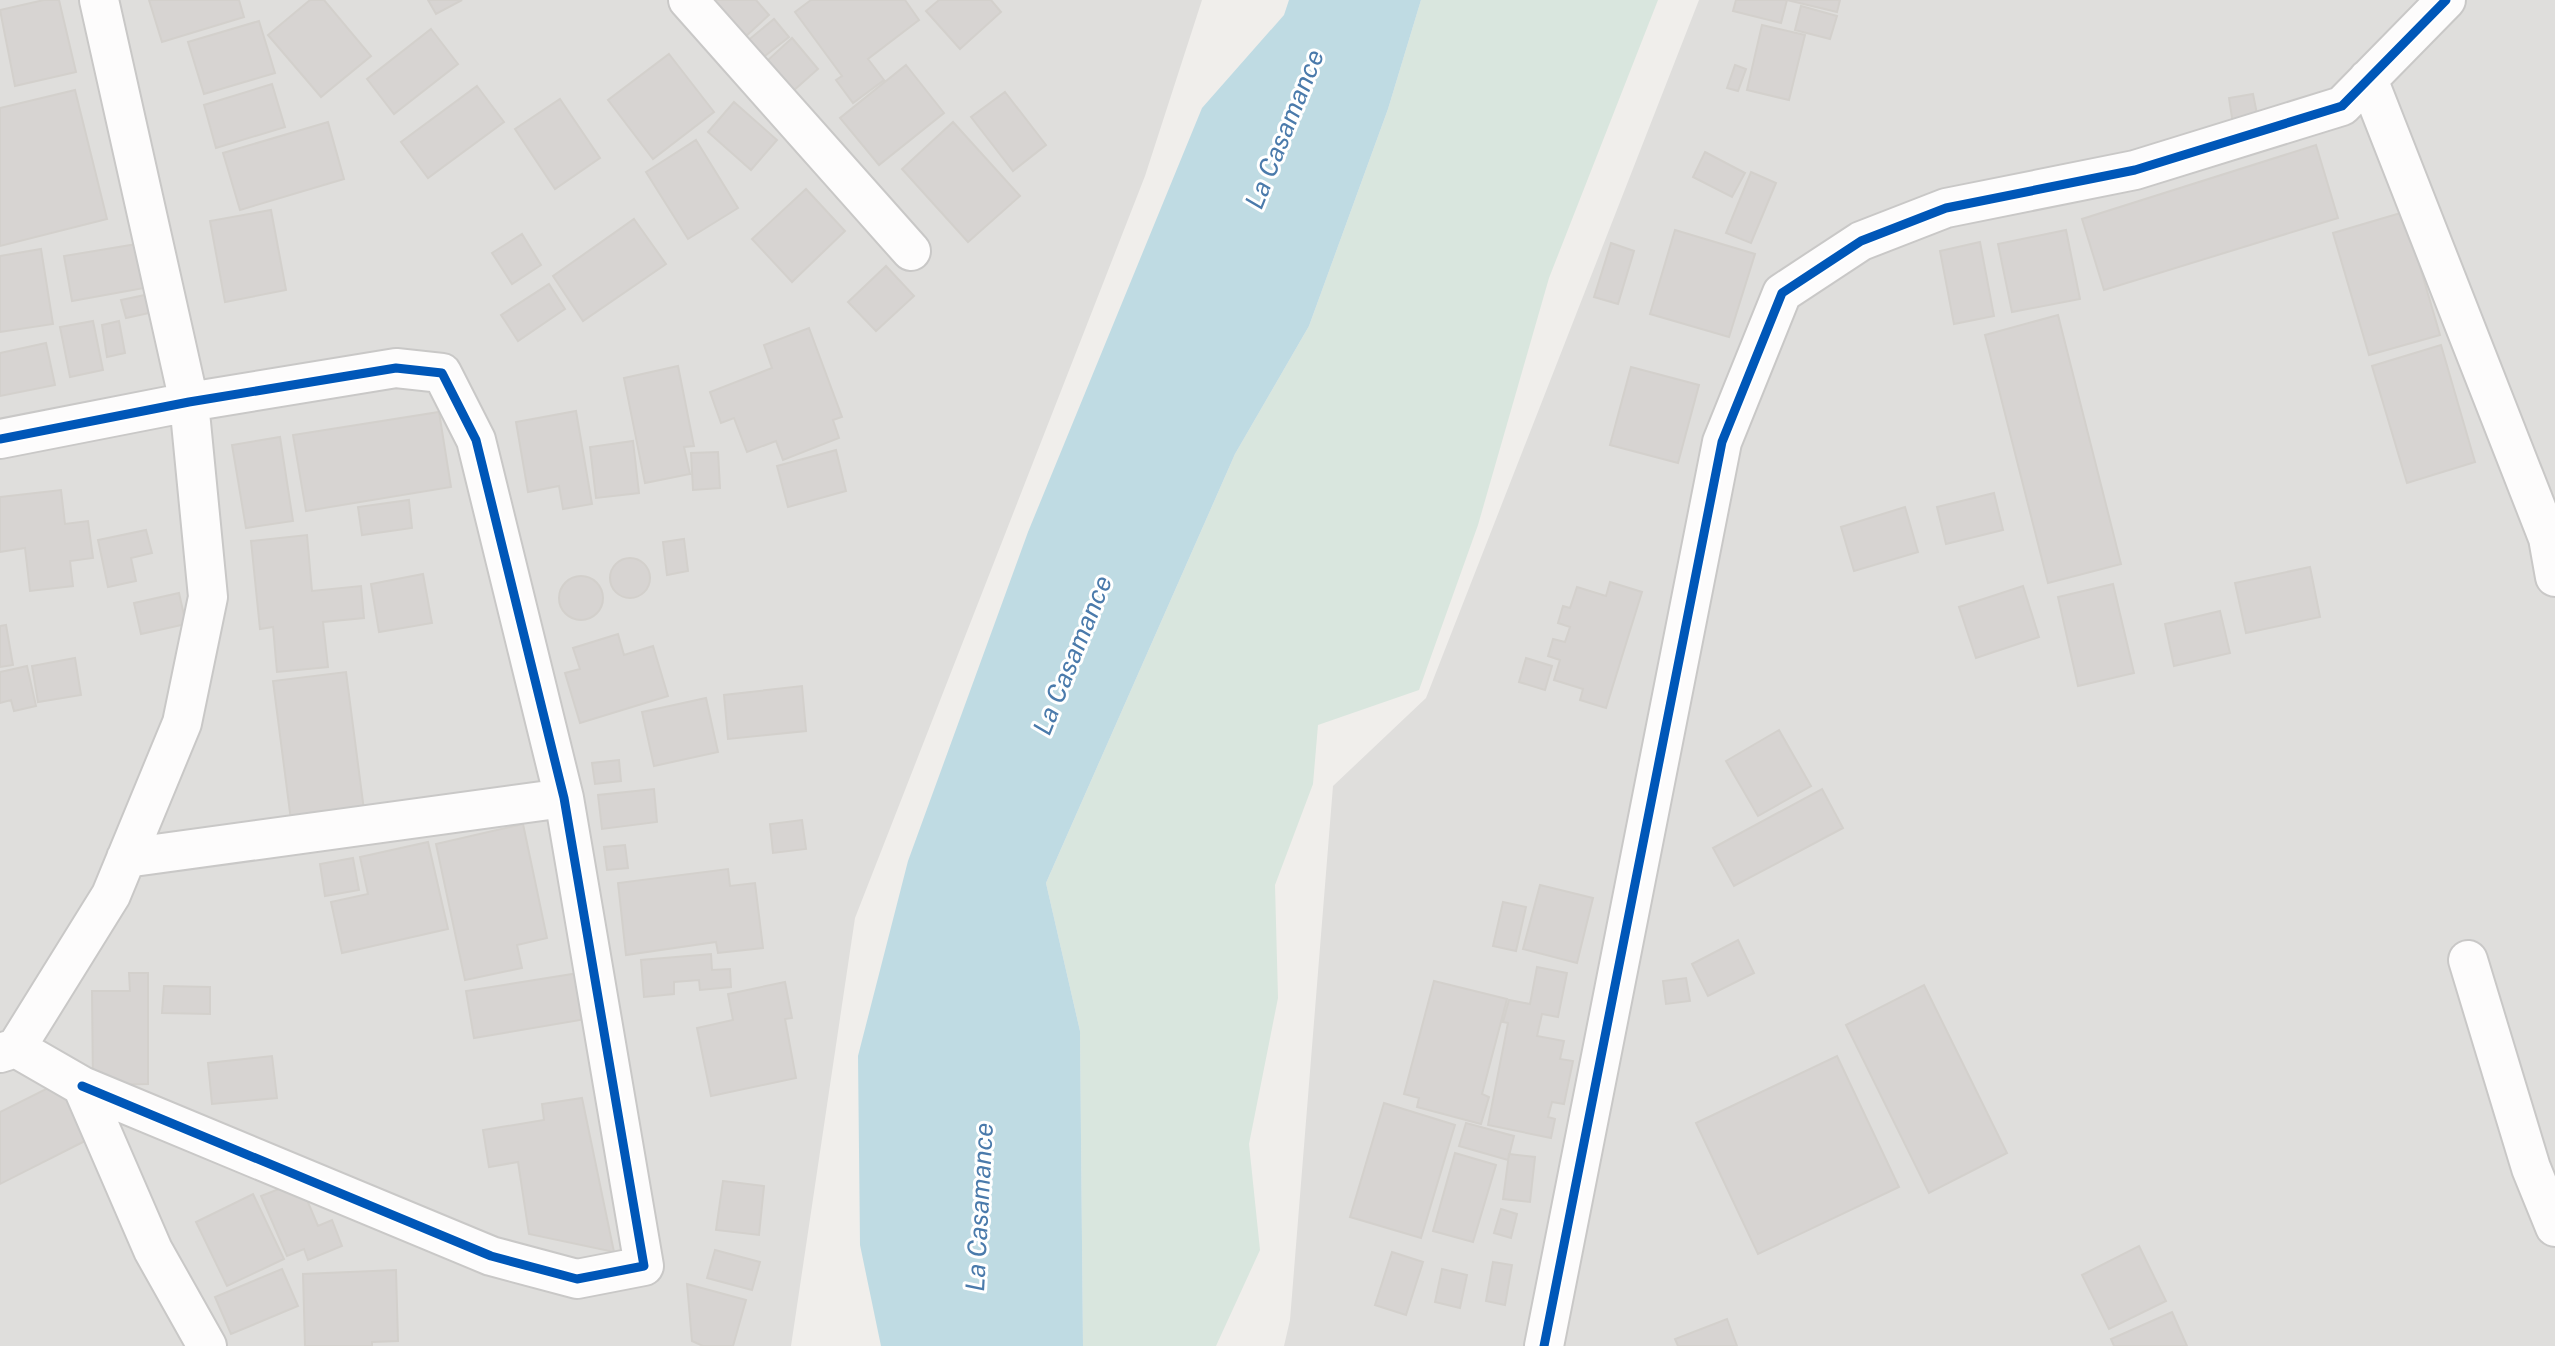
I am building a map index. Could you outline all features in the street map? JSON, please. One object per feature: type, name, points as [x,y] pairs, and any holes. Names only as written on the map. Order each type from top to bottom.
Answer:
[{"type":"street","points":[[0,439],[189,402],[397,368],[442,373],[477,440],[564,798],[644,1266],[577,1279],[491,1256],[82,1086],[8,1050],[111,895],[181,723],[208,597],[189,402],[99,0]]},
{"type":"street","points":[[688,0],[911,251]]},
{"type":"street","points":[[1545,1346],[1722,442],[1782,293],[1861,240],[1946,208],[2135,170],[2342,106],[2446,0]]},
{"type":"street","points":[[2368,79],[2548,538],[2555,577]]},
{"type":"street","points":[[126,858],[564,798]]},
{"type":"street","points":[[2468,960],[2531,1168],[2555,1227]]},
{"type":"street","points":[[82,1086],[153,1250],[207,1346]]},
{"type":"shaded area","points":[[0,0],[1202,0],[1145,176],[855,918],[791,1346],[0,1346]]},
{"type":"shaded area","points":[[1421,0],[1658,0],[1549,278],[1478,525],[1419,690],[1318,725],[1313,784],[1275,885],[1278,998],[1249,1144],[1260,1250],[1216,1346],[1083,1346],[1080,1031],[1046,883],[1235,454],[1309,326],[1388,109]]},
{"type":"shaded area","points":[[1699,0],[2555,0],[2555,1346],[1284,1346],[1290,1320],[1333,786],[1426,698]]},
{"type":"water","name":"La Casamance","points":[[1289,0],[1421,0],[1388,109],[1309,326],[1235,454],[1046,883],[1080,1031],[1083,1346],[881,1346],[860,1245],[858,1056],[908,861],[1028,532],[1202,108],[1284,15]]},
{"type":"building","points":[[44,0],[59,0],[76,72],[15,86],[0,10]]},
{"type":"building","points":[[149,0],[239,0],[244,17],[162,42]]},
{"type":"building","points":[[310,0],[324,0],[371,56],[321,97],[268,35]]},
{"type":"building","points":[[428,0],[462,0],[436,14]]},
{"type":"building","points":[[712,0],[756,0],[769,15],[745,37]]},
{"type":"building","points":[[811,0],[905,0],[919,20],[868,59],[884,80],[853,103],[836,80],[842,76],[795,12]]},
{"type":"building","points":[[939,0],[991,0],[1001,12],[960,49],[926,11]]},
{"type":"building","points":[[1736,0],[1787,0],[1781,23],[1733,11]]},
{"type":"building","points":[[1787,0],[1840,0],[1837,12]]},
{"type":"building","points":[[1801,6],[1837,16],[1830,39],[1795,30]]},
{"type":"building","points":[[774,19],[789,37],[761,59],[746,42]]},
{"type":"building","points":[[259,21],[275,73],[204,94],[188,42]]},
{"type":"building","points":[[1762,25],[1805,35],[1789,100],[1747,90]]},
{"type":"building","points":[[431,29],[458,64],[394,114],[367,79]]},
{"type":"building","points":[[792,38],[818,69],[793,91],[767,61]]},
{"type":"building","points":[[669,54],[714,112],[653,159],[608,100]]},
{"type":"building","points":[[906,65],[944,113],[879,165],[840,118]]},
{"type":"building","points":[[1735,65],[1746,69],[1738,91],[1727,88]]},
{"type":"building","points":[[272,84],[285,127],[216,148],[204,105]]},
{"type":"building","points":[[477,86],[504,122],[428,178],[401,142]]},
{"type":"building","points":[[75,90],[107,219],[0,246],[0,108]]},
{"type":"building","points":[[1005,92],[1046,145],[1013,171],[971,117]]},
{"type":"building","points":[[2253,94],[2258,119],[2233,124],[2229,98]]},
{"type":"building","points":[[560,99],[600,158],[555,189],[515,129]]},
{"type":"building","points":[[734,102],[777,140],[751,170],[708,132]]},
{"type":"building","points":[[328,122],[344,179],[240,210],[223,153]]},
{"type":"building","points":[[953,122],[1020,196],[968,242],[902,169]]},
{"type":"building","points":[[696,140],[738,208],[688,239],[646,172]]},
{"type":"building","points":[[2316,145],[2338,218],[2104,290],[2082,219]]},
{"type":"building","points":[[1705,152],[1745,173],[1732,197],[1693,177]]},
{"type":"building","points":[[1751,172],[1776,183],[1751,243],[1726,233]]},
{"type":"building","points":[[806,189],[845,231],[792,282],[752,239]]},
{"type":"building","points":[[271,210],[286,290],[225,302],[210,221]]},
{"type":"building","points":[[2404,212],[2440,335],[2369,355],[2333,233]]},
{"type":"building","points":[[634,219],[666,264],[583,321],[553,276]]},
{"type":"building","points":[[1675,230],[1755,254],[1729,337],[1650,314]]},
{"type":"building","points":[[2066,230],[2080,299],[2012,312],[1998,244]]},
{"type":"building","points":[[522,234],[541,265],[512,284],[492,253]]},
{"type":"building","points":[[1980,242],[1994,316],[1954,324],[1940,251]]},
{"type":"building","points":[[1611,243],[1634,251],[1618,304],[1594,297]]},
{"type":"building","points":[[137,244],[144,288],[72,301],[64,256]]},
{"type":"building","points":[[41,249],[53,324],[0,332],[0,256]]},
{"type":"building","points":[[886,266],[914,296],[876,331],[848,302]]},
{"type":"building","points":[[549,284],[565,309],[518,341],[501,315]]},
{"type":"building","points":[[145,295],[149,313],[126,318],[121,300]]},
{"type":"building","points":[[2058,315],[2121,564],[2048,583],[1985,335]]},
{"type":"building","points":[[93,321],[103,370],[70,377],[60,327]]},
{"type":"building","points":[[119,321],[125,353],[107,357],[102,325]]},
{"type":"building","points":[[809,328],[842,417],[833,420],[839,438],[783,460],[776,441],[747,452],[734,418],[721,423],[710,392],[772,368],[764,345]]},
{"type":"building","points":[[46,343],[55,385],[0,396],[0,353]]},
{"type":"building","points":[[2441,345],[2475,462],[2407,483],[2372,366]]},
{"type":"building","points":[[678,366],[694,446],[684,447],[690,474],[645,483],[624,378]]},
{"type":"building","points":[[1631,367],[1699,385],[1678,463],[1610,445]]},
{"type":"building","points":[[576,411],[592,504],[563,509],[559,486],[528,492],[516,422]]},
{"type":"building","points":[[439,412],[451,487],[306,511],[293,435]]},
{"type":"building","points":[[280,437],[293,521],[246,528],[232,445]]},
{"type":"building","points":[[633,441],[639,493],[596,498],[590,447]]},
{"type":"building","points":[[836,450],[846,491],[788,507],[777,466]]},
{"type":"building","points":[[718,452],[720,488],[693,490],[691,453]]},
{"type":"building","points":[[61,490],[65,524],[88,521],[93,558],[70,561],[73,586],[30,591],[25,548],[0,552],[0,497]]},
{"type":"building","points":[[1994,493],[2003,530],[1946,544],[1937,507]]},
{"type":"building","points":[[409,500],[412,528],[362,535],[358,507]]},
{"type":"building","points":[[1905,507],[1918,552],[1854,571],[1841,527]]},
{"type":"building","points":[[146,530],[152,553],[131,558],[136,581],[108,587],[98,540]]},
{"type":"building","points":[[307,535],[312,591],[361,586],[364,618],[323,622],[328,667],[277,672],[273,627],[260,629],[251,541]]},
{"type":"building","points":[[684,539],[688,571],[667,575],[663,542]]},
{"type":"building","points":[[630,558],[644,564],[650,578],[644,592],[630,598],[616,592],[610,578],[616,564]]},
{"type":"building","points":[[2310,567],[2320,617],[2246,633],[2235,583]]},
{"type":"building","points":[[423,574],[432,623],[379,632],[371,584]]},
{"type":"building","points":[[581,576],[590,577],[597,582],[602,589],[602,607],[597,614],[590,619],[581,620],[572,619],[565,614],[560,607],[559,598],[560,589],[565,582],[572,577]]},
{"type":"building","points":[[1610,582],[1642,592],[1606,708],[1580,700],[1583,689],[1554,680],[1560,660],[1548,656],[1553,639],[1565,642],[1570,627],[1558,623],[1563,606],[1570,608],[1577,587],[1606,596]]},
{"type":"building","points":[[2113,584],[2134,673],[2078,686],[2058,597]]},
{"type":"building","points":[[2023,586],[2039,637],[1976,658],[1959,607]]},
{"type":"building","points":[[179,593],[186,624],[141,634],[134,603]]},
{"type":"building","points":[[2220,611],[2230,653],[2174,666],[2165,624]]},
{"type":"building","points":[[6,625],[13,665],[0,667],[0,626]]},
{"type":"building","points":[[618,634],[624,655],[653,646],[668,696],[580,723],[565,673],[580,669],[573,648]]},
{"type":"building","points":[[75,658],[81,695],[38,702],[32,666]]},
{"type":"building","points":[[1526,658],[1552,666],[1545,690],[1519,682]]},
{"type":"building","points":[[27,666],[36,706],[14,711],[11,700],[0,703],[0,672]]},
{"type":"building","points":[[346,672],[365,818],[292,828],[273,681]]},
{"type":"building","points":[[802,686],[806,731],[728,739],[724,695]]},
{"type":"building","points":[[706,698],[718,752],[654,766],[642,712]]},
{"type":"building","points":[[1779,730],[1811,786],[1758,816],[1726,761]]},
{"type":"building","points":[[619,760],[621,781],[595,784],[592,763]]},
{"type":"building","points":[[654,789],[657,822],[602,829],[598,795]]},
{"type":"building","points":[[1822,789],[1843,828],[1734,886],[1713,848]]},
{"type":"building","points":[[802,820],[806,849],[773,853],[770,824]]},
{"type":"building","points":[[523,824],[547,938],[517,945],[522,968],[465,980],[436,844]]},
{"type":"building","points":[[428,842],[448,929],[342,953],[331,902],[368,894],[360,857]]},
{"type":"building","points":[[625,845],[628,868],[607,870],[604,847]]},
{"type":"building","points":[[353,858],[359,890],[325,896],[320,864]]},
{"type":"building","points":[[728,869],[730,886],[755,883],[763,948],[718,953],[716,942],[626,955],[618,883]]},
{"type":"building","points":[[1540,885],[1593,898],[1577,963],[1523,949]]},
{"type":"building","points":[[1503,902],[1526,907],[1516,951],[1493,946]]},
{"type":"building","points":[[1738,940],[1754,973],[1708,996],[1692,964]]},
{"type":"building","points":[[711,954],[712,970],[730,969],[731,987],[700,990],[699,980],[674,982],[674,994],[644,997],[641,960]]},
{"type":"building","points":[[1537,967],[1567,973],[1558,1017],[1542,1014],[1537,1036],[1564,1041],[1560,1059],[1573,1061],[1564,1104],[1552,1102],[1548,1117],[1555,1119],[1551,1138],[1488,1125],[1508,1023],[1503,1022],[1509,1000],[1530,1004]]},
{"type":"building","points":[[585,972],[592,1018],[474,1038],[466,991]]},
{"type":"building","points":[[129,973],[148,973],[148,1084],[93,1085],[92,991],[130,991]]},
{"type":"building","points":[[1686,978],[1690,1001],[1666,1004],[1663,981]]},
{"type":"building","points":[[1434,981],[1507,999],[1482,1094],[1489,1097],[1481,1124],[1417,1107],[1419,1098],[1404,1094]]},
{"type":"building","points":[[785,982],[792,1018],[785,1019],[796,1078],[711,1096],[697,1028],[733,1020],[728,994]]},
{"type":"building","points":[[1924,985],[2007,1153],[1929,1193],[1846,1025]]},
{"type":"building","points":[[164,986],[210,987],[210,1014],[162,1013]]},
{"type":"building","points":[[272,1056],[277,1098],[212,1104],[208,1063]]},
{"type":"building","points":[[1837,1056],[1899,1187],[1758,1254],[1696,1123]]},
{"type":"building","points":[[58,1083],[87,1140],[0,1184],[0,1112]]},
{"type":"building","points":[[582,1098],[614,1252],[529,1234],[518,1162],[489,1167],[483,1130],[544,1120],[542,1104]]},
{"type":"building","points":[[1384,1103],[1455,1125],[1421,1238],[1350,1217]]},
{"type":"building","points":[[1466,1123],[1514,1136],[1508,1160],[1459,1146]]},
{"type":"building","points":[[1455,1153],[1496,1165],[1473,1242],[1433,1231]]},
{"type":"building","points":[[1509,1154],[1535,1157],[1530,1202],[1503,1199]]},
{"type":"building","points":[[299,1181],[318,1226],[332,1220],[342,1246],[308,1260],[304,1249],[287,1256],[261,1196]]},
{"type":"building","points":[[723,1181],[764,1186],[759,1235],[716,1230]]},
{"type":"building","points":[[253,1194],[284,1259],[227,1286],[196,1222]]},
{"type":"building","points":[[1501,1209],[1517,1214],[1511,1238],[1494,1233]]},
{"type":"building","points":[[2139,1246],[2166,1301],[2109,1329],[2082,1275]]},
{"type":"building","points":[[715,1250],[760,1262],[752,1290],[707,1278]]},
{"type":"building","points":[[1392,1252],[1423,1262],[1406,1315],[1375,1305]]},
{"type":"building","points":[[1493,1262],[1512,1265],[1505,1305],[1486,1301]]},
{"type":"building","points":[[282,1269],[298,1306],[231,1334],[215,1297]]},
{"type":"building","points":[[1442,1269],[1467,1275],[1460,1308],[1435,1302]]},
{"type":"building","points":[[396,1270],[398,1341],[372,1342],[372,1346],[305,1346],[303,1274]]},
{"type":"building","points":[[687,1284],[746,1300],[733,1346],[703,1346],[692,1341]]},
{"type":"building","points":[[2172,1312],[2187,1346],[2114,1346],[2111,1339]]},
{"type":"building","points":[[1727,1319],[1737,1346],[1678,1346],[1675,1339]]},
{"type":"cycle path","points":[[1544,1346],[1722,442],[1782,293],[1861,241],[1946,208],[2135,170],[2342,106],[2446,0]]},
{"type":"cycle path","points":[[0,439],[189,402],[396,368],[442,373],[476,440],[564,798],[644,1266],[577,1279],[491,1256],[82,1086]]}]
